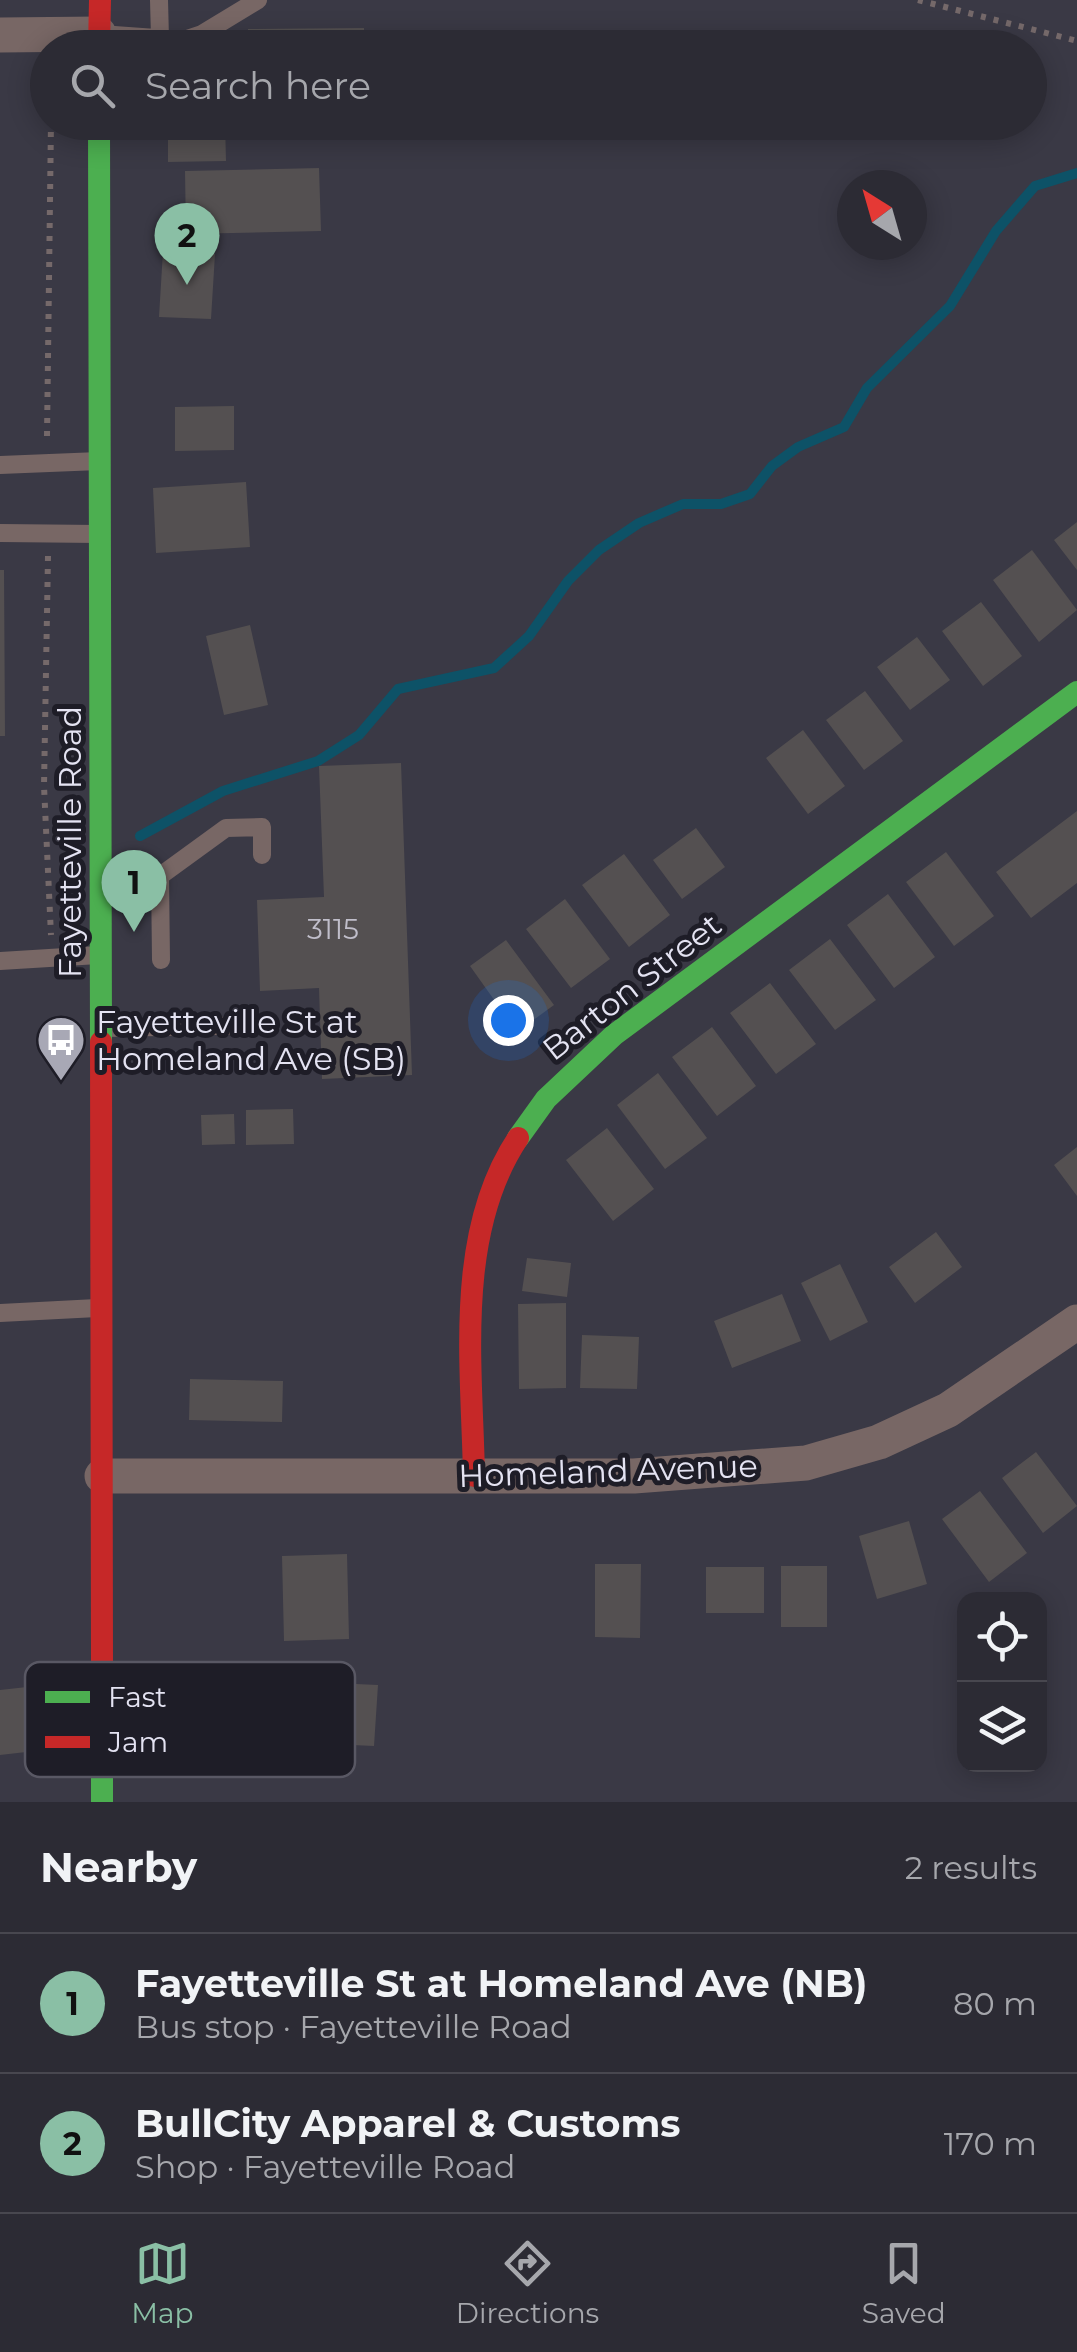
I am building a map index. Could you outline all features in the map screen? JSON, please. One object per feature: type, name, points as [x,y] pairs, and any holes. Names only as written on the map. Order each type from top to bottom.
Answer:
[{"type":"main road","name":"Fayetteville Road","points":[[100,140],[102,1662]]},
{"type":"main road","name":"Barton Street","points":[[474,1476],[474,1260],[488,1196],[506,1155],[535,1111],[614,1035],[1077,692]]},
{"type":"street","points":[[66,30],[99,27]]},
{"type":"street","points":[[0,36],[30,33]]},
{"type":"street","name":"Homeland Avenue","points":[[102,1476],[634,1476],[772,1466],[839,1455],[879,1442],[948,1410],[1077,1322]]},
{"type":"lane","points":[[159,0],[160,30]]},
{"type":"lane","points":[[209,30],[258,0]]},
{"type":"lane","points":[[0,465],[101,461]]},
{"type":"lane","points":[[0,533],[102,534]]},
{"type":"lane","points":[[103,879],[160,876],[226,828],[262,827],[262,854]]},
{"type":"lane","points":[[160,876],[161,960]]},
{"type":"lane","points":[[0,961],[103,955]]},
{"type":"lane","points":[[103,1028],[264,1024]]},
{"type":"lane","points":[[0,1313],[102,1308]]},
{"type":"path","points":[[918,0],[1034,30]]},
{"type":"path","points":[[1047,33],[1077,41]]},
{"type":"path","points":[[47,436],[51,140]]},
{"type":"path","points":[[48,533],[44,786],[51,935]]},
{"type":"building","points":[[364,28],[364,30],[248,30]]},
{"type":"building","points":[[168,140],[225,140],[226,161],[168,162]]},
{"type":"building","points":[[319,168],[321,231],[186,234],[185,171]]},
{"type":"building","points":[[163,251],[215,254],[211,319],[159,317]]},
{"type":"building","points":[[234,406],[234,450],[175,451],[175,407]]},
{"type":"building","points":[[246,482],[250,547],[156,553],[153,488]]},
{"type":"building","points":[[1077,522],[1077,570],[1054,540]]},
{"type":"building","points":[[1032,550],[1077,610],[1039,642],[993,580]]},
{"type":"building","points":[[0,570],[4,570],[5,736],[0,736]]},
{"type":"building","points":[[981,602],[1022,656],[983,686],[942,631]]},
{"type":"building","points":[[250,625],[268,705],[224,715],[206,636]]},
{"type":"building","points":[[917,637],[950,680],[910,710],[877,667]]},
{"type":"building","points":[[865,691],[903,741],[864,770],[826,720]]},
{"type":"building","points":[[803,730],[845,786],[808,814],[766,758]]},
{"type":"building","points":[[401,763],[412,1075],[322,1079],[319,988],[260,991],[257,900],[324,897],[319,766]]},
{"type":"building","points":[[1077,811],[1077,883],[1031,918],[996,872]]},
{"type":"building","points":[[696,828],[725,867],[682,899],[653,860]]},
{"type":"building","points":[[946,852],[994,916],[954,946],[906,882]]},
{"type":"building","points":[[624,854],[670,915],[629,947],[582,885]]},
{"type":"building","points":[[888,894],[935,957],[894,988],[847,925]]},
{"type":"building","points":[[565,899],[610,959],[571,988],[526,929]]},
{"type":"building","points":[[830,939],[876,1000],[835,1030],[789,970]]},
{"type":"building","points":[[506,940],[554,1005],[517,1032],[470,966]]},
{"type":"building","points":[[770,983],[816,1044],[776,1074],[730,1013]]},
{"type":"building","points":[[712,1027],[756,1086],[717,1116],[672,1057]]},
{"type":"building","points":[[658,1073],[707,1138],[665,1169],[617,1105]]},
{"type":"building","points":[[293,1109],[294,1144],[246,1145],[246,1110]]},
{"type":"building","points":[[234,1114],[235,1144],[202,1145],[201,1115]]},
{"type":"building","points":[[607,1128],[654,1189],[613,1221],[566,1160]]},
{"type":"building","points":[[1077,1147],[1077,1196],[1054,1165]]},
{"type":"building","points":[[936,1232],[962,1267],[915,1303],[889,1267]]},
{"type":"building","points":[[527,1258],[571,1263],[567,1297],[522,1291]]},
{"type":"building","points":[[840,1264],[868,1322],[830,1341],[801,1283]]},
{"type":"building","points":[[782,1294],[801,1341],[732,1368],[714,1321]]},
{"type":"building","points":[[566,1303],[566,1388],[519,1389],[518,1304]]},
{"type":"building","points":[[582,1335],[639,1337],[637,1389],[580,1388]]},
{"type":"building","points":[[190,1379],[283,1381],[282,1422],[189,1420]]},
{"type":"building","points":[[1036,1452],[1077,1506],[1043,1533],[1002,1478]]},
{"type":"building","points":[[980,1491],[1027,1553],[989,1582],[942,1519]]},
{"type":"building","points":[[909,1521],[927,1584],[877,1599],[859,1536]]},
{"type":"building","points":[[347,1554],[349,1639],[284,1641],[282,1556]]},
{"type":"building","points":[[595,1564],[641,1564],[640,1638],[595,1637]]},
{"type":"building","points":[[781,1566],[827,1566],[827,1627],[781,1627]]},
{"type":"building","points":[[706,1567],[764,1567],[764,1613],[706,1613]]},
{"type":"building","points":[[355,1684],[378,1685],[374,1746],[355,1745]]},
{"type":"building","points":[[25,1687],[25,1752],[0,1755],[0,1690]]},
{"type":"waterway","points":[[140,836],[223,791],[318,761],[359,735],[398,689],[494,668],[529,636],[568,581],[599,550],[639,523],[683,504],[721,504],[750,494],[772,466],[798,447],[844,427],[867,388],[950,306],[996,231],[1035,186],[1077,173]]},
{"type":"traffic: fast","points":[[99,140],[101,1042]]},
{"type":"traffic: fast","points":[[518,1138],[546,1099],[614,1035],[1077,692]]},
{"type":"traffic: fast","points":[[102,1777],[102,1802]]},
{"type":"traffic: jam","points":[[99,30],[100,0]]},
{"type":"traffic: jam","points":[[101,1042],[102,1662]]},
{"type":"traffic: jam","points":[[474,1476],[470,1346],[475,1258],[498,1176],[518,1138]]},
{"type":"place","name":"BullCity Apparel & Customs","points":[[187,285]]},
{"type":"place","name":"Fayetteville St at Homeland Ave (NB)","points":[[134,932]]},
{"type":"place","name":"Fayetteville St at Homeland Ave (SB)","points":[[61,1082]]}]
